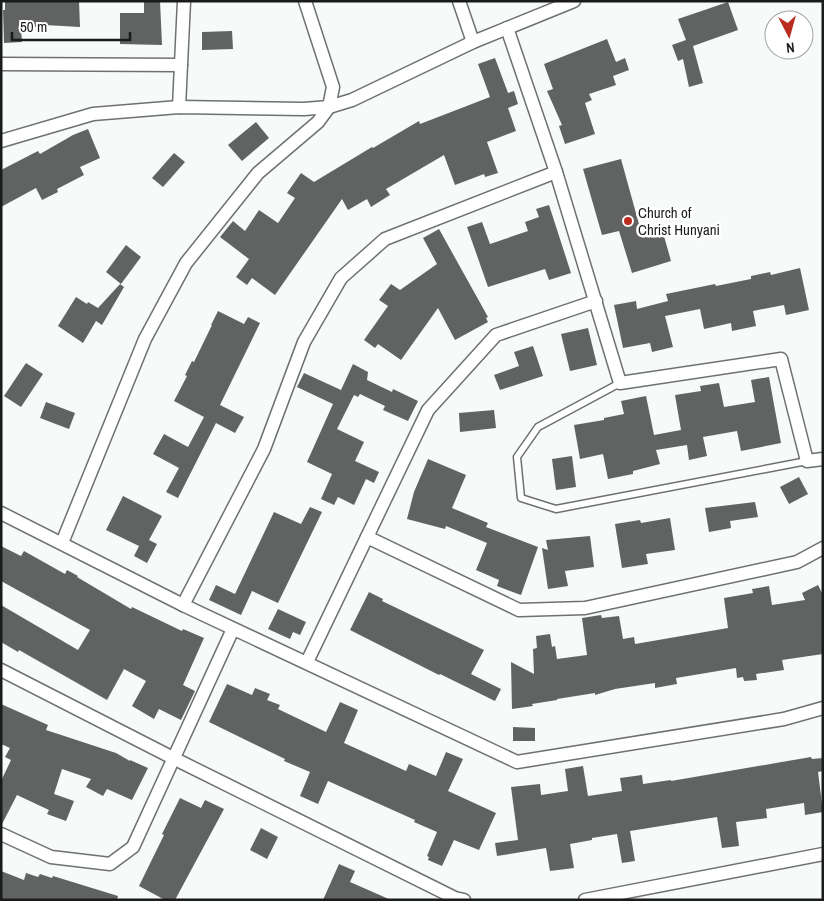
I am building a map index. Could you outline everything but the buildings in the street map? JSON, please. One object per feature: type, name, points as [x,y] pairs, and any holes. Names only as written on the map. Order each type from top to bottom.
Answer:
[{"type":"street","points":[[179,107],[184,1]]},
{"type":"street","points":[[62,543],[144,339],[186,263],[258,173],[318,122],[329,107],[332,87],[305,1]]},
{"type":"street","points":[[459,1],[473,42]]},
{"type":"street","points":[[1,142],[93,114],[179,107],[304,109],[329,107],[352,100],[473,42],[574,1]]},
{"type":"street","points":[[506,28],[556,172],[620,383],[781,359],[807,461],[823,458]]},
{"type":"street","points":[[1,64],[181,64]]},
{"type":"street","points":[[183,605],[264,449],[304,342],[341,278],[385,239],[556,172]]},
{"type":"street","points":[[307,662],[428,410],[496,335],[596,301]]},
{"type":"street","points":[[1,513],[183,605],[517,762],[784,719],[823,708]]},
{"type":"street","points":[[367,537],[519,610],[585,608],[797,562],[823,548]]},
{"type":"street","points":[[1,834],[51,857],[110,864],[133,847],[233,629]]},
{"type":"street","points":[[1,670],[173,758],[464,900]]},
{"type":"street","points":[[585,900],[823,854]]},
{"type":"lane","points":[[620,383],[538,426],[517,458],[521,498],[556,509],[807,461]]},
{"type":"place","name":"Church of Christ Hunyani","points":[[628,221]]}]
